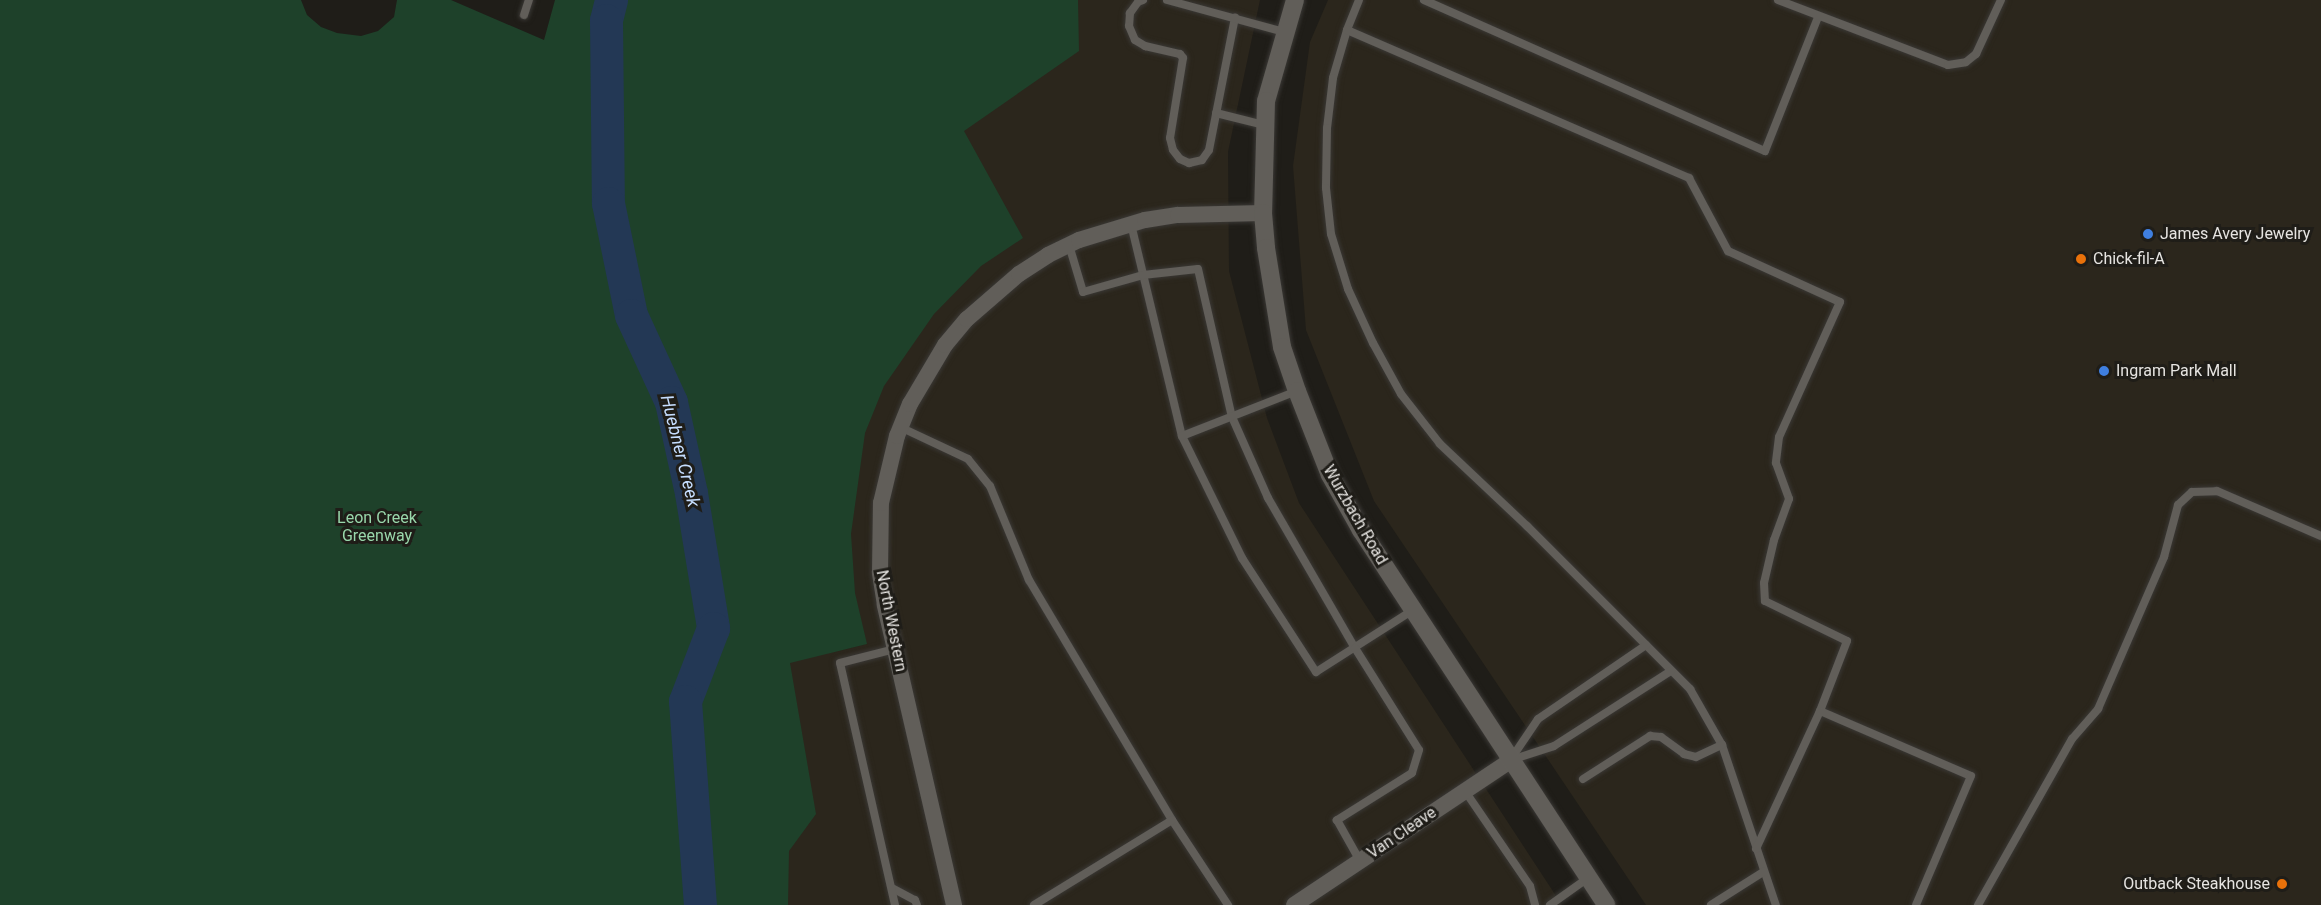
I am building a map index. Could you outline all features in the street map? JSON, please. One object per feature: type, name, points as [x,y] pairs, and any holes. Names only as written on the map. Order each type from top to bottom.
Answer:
[{"type":"main road","name":"Wurzbach Road","points":[[1294,0],[1266,101],[1264,125],[1263,213],[1266,248],[1282,347],[1330,475],[1361,530],[1606,905]]},
{"type":"street","name":"North Western","points":[[954,905],[885,606],[879,537],[887,469],[900,427],[926,374],[967,319],[1019,274],[1069,245],[1131,224],[1179,215],[1263,213]]},
{"type":"street","name":"Van Cleave","points":[[1294,905],[1510,760]]},
{"type":"lane","points":[[524,15],[529,0]]},
{"type":"lane","points":[[1143,0],[1138,2],[1130,13],[1129,26],[1135,40],[1146,46],[1180,54],[1184,58],[1170,138],[1173,150],[1180,159],[1190,163],[1202,160],[1209,150],[1235,18]]},
{"type":"lane","points":[[1167,0],[1284,32]]},
{"type":"lane","points":[[1359,0],[1347,30],[1333,78],[1327,128],[1326,188],[1335,250],[1348,289],[1372,343],[1401,394],[1440,444],[1527,526],[1690,689],[1722,745],[1755,849],[1776,905]]},
{"type":"lane","points":[[1424,0],[1765,151],[1818,17]]},
{"type":"lane","points":[[1778,0],[1948,65],[1966,63],[1976,54],[2001,0]]},
{"type":"lane","points":[[1347,30],[1689,178],[1728,252],[1840,302],[1779,437],[1776,463],[1789,499],[1774,540],[1764,583],[1766,600],[1847,641],[1820,711],[1755,849]]},
{"type":"lane","points":[[1216,113],[1264,125]]},
{"type":"lane","points":[[1131,224],[1182,436],[1242,558],[1316,672],[1413,610]]},
{"type":"lane","points":[[1069,245],[1083,292],[1143,275],[1198,269],[1232,417],[1268,498],[1354,648],[1419,750],[1412,773],[1337,820],[1360,861]]},
{"type":"lane","points":[[1182,436],[1298,391]]},
{"type":"lane","points":[[900,427],[968,459],[990,486],[1029,580],[1172,820],[1228,905]]},
{"type":"lane","points":[[1977,905],[2072,739],[2098,709],[2164,557],[2178,506],[2192,492],[2217,491],[2321,536]]},
{"type":"lane","points":[[1510,760],[1538,719],[1646,645]]},
{"type":"lane","points":[[895,649],[840,663],[895,905]]},
{"type":"lane","points":[[1510,760],[1554,746],[1671,671]]},
{"type":"lane","points":[[1820,711],[1971,776],[1916,905]]},
{"type":"lane","points":[[1583,779],[1650,736],[1661,737],[1684,754],[1696,757],[1722,745]]},
{"type":"lane","points":[[1465,791],[1530,886],[1535,905]]},
{"type":"lane","points":[[1034,905],[1172,820]]},
{"type":"lane","points":[[1711,905],[1763,872]]},
{"type":"lane","points":[[1550,905],[1588,878]]},
{"type":"lane","points":[[892,888],[915,900],[917,905]]},
{"type":"shaded area","points":[[932,0],[1260,0],[1228,152],[1229,271],[1267,418],[1299,503],[1562,905],[780,905],[698,122]]},
{"type":"shaded area","points":[[1328,0],[2321,0],[2321,905],[1646,905],[1374,501],[1306,330],[1293,166],[1310,42]]},
{"type":"green space","name":"Leon Creek Greenway","points":[[0,0],[301,0],[307,15],[321,27],[337,33],[361,36],[378,31],[394,17],[397,0],[451,0],[544,40],[555,0],[1078,0],[1079,51],[964,131],[1023,238],[981,266],[934,314],[884,386],[865,433],[851,534],[855,593],[867,644],[790,663],[816,814],[789,851],[788,905],[0,905]]},
{"type":"waterway","name":"Huebner Creek","points":[[611,0],[606,20],[608,203],[631,315],[671,402],[691,493],[713,628],[685,701],[700,905]]},
{"type":"place","name":"James Avery Jewelry","points":[[2148,234]]},
{"type":"place","name":"Chick-fil-A","points":[[2081,259]]},
{"type":"place","name":"Ingram Park Mall","points":[[2104,371]]},
{"type":"place","name":"Outback Steakhouse","points":[[2282,884]]}]
